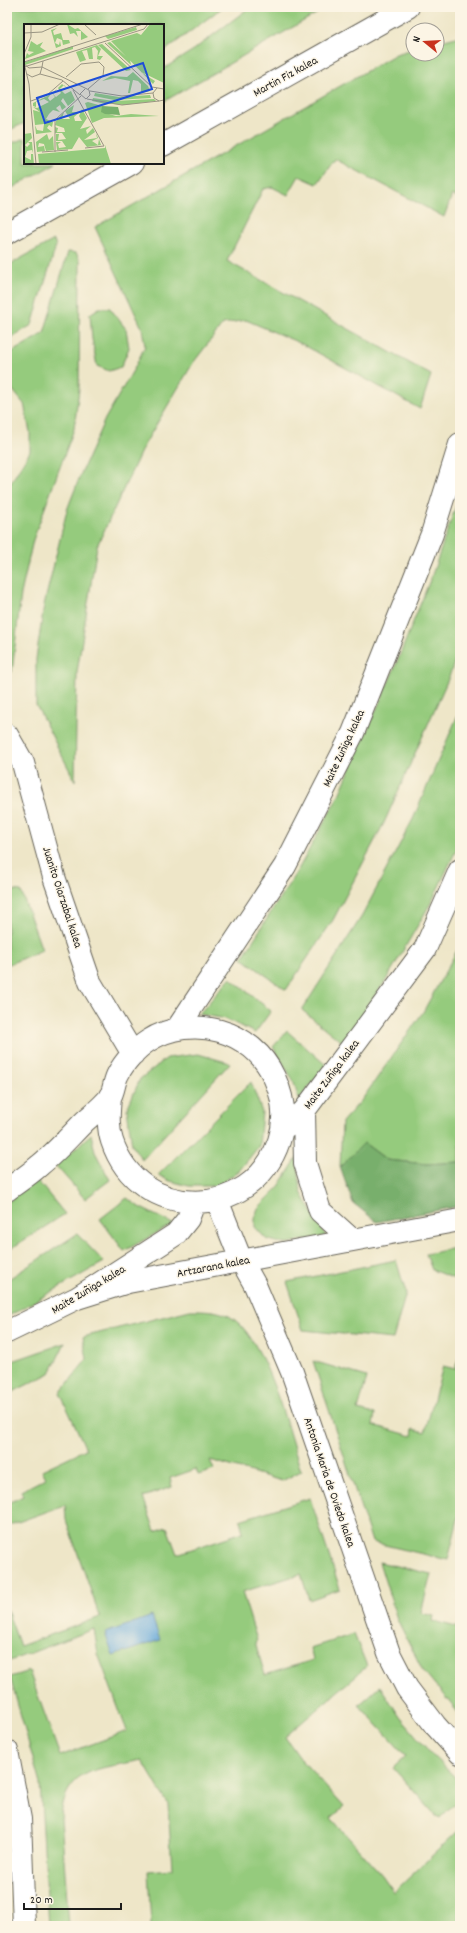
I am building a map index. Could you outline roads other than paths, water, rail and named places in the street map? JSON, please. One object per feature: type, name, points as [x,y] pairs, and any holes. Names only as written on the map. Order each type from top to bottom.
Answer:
[{"type":"street","name":"Martin Fiz kalea","points":[[164,144],[408,7]]},
{"type":"street","points":[[7,234],[130,164]]},
{"type":"street","name":"Maite Zuñiga kalea","points":[[177,1029],[285,866],[353,733],[432,534],[460,444]]},
{"type":"street","name":"Juanito Oiarzabal kalea","points":[[7,735],[23,763],[54,877],[90,982],[133,1054]]},
{"type":"street","name":"Maite Zuñiga kalea","points":[[282,1130],[304,1111],[425,949],[460,870]]},
{"type":"street","points":[[198,1027],[219,1030],[239,1038],[256,1051],[270,1067],[279,1087],[283,1108],[282,1130],[274,1154],[260,1174],[240,1190],[217,1200],[194,1203],[173,1200],[152,1191],[134,1178],[121,1161],[112,1140],[108,1118],[110,1096],[118,1073],[133,1054],[147,1042],[161,1034],[177,1029],[198,1027]]},
{"type":"street","points":[[7,1190],[41,1164],[110,1096]]},
{"type":"street","points":[[304,1111],[305,1163],[320,1211],[350,1239]]},
{"type":"street","name":"Antonia Maria de Oviedo kalea","points":[[217,1200],[241,1260],[255,1285],[292,1372],[389,1653],[407,1688],[434,1725],[460,1753]]},
{"type":"street","name":"Maite Zuñiga kalea","points":[[7,1332],[77,1298],[176,1234],[188,1219],[194,1203]]},
{"type":"street","name":"Artzarana kalea","points":[[77,1298],[128,1282],[350,1239],[372,1238],[460,1220]]},
{"type":"street","points":[[7,1751],[20,1819],[24,1926]]},
{"type":"water","points":[[152,1616],[160,1640],[113,1656],[105,1633]]}]
